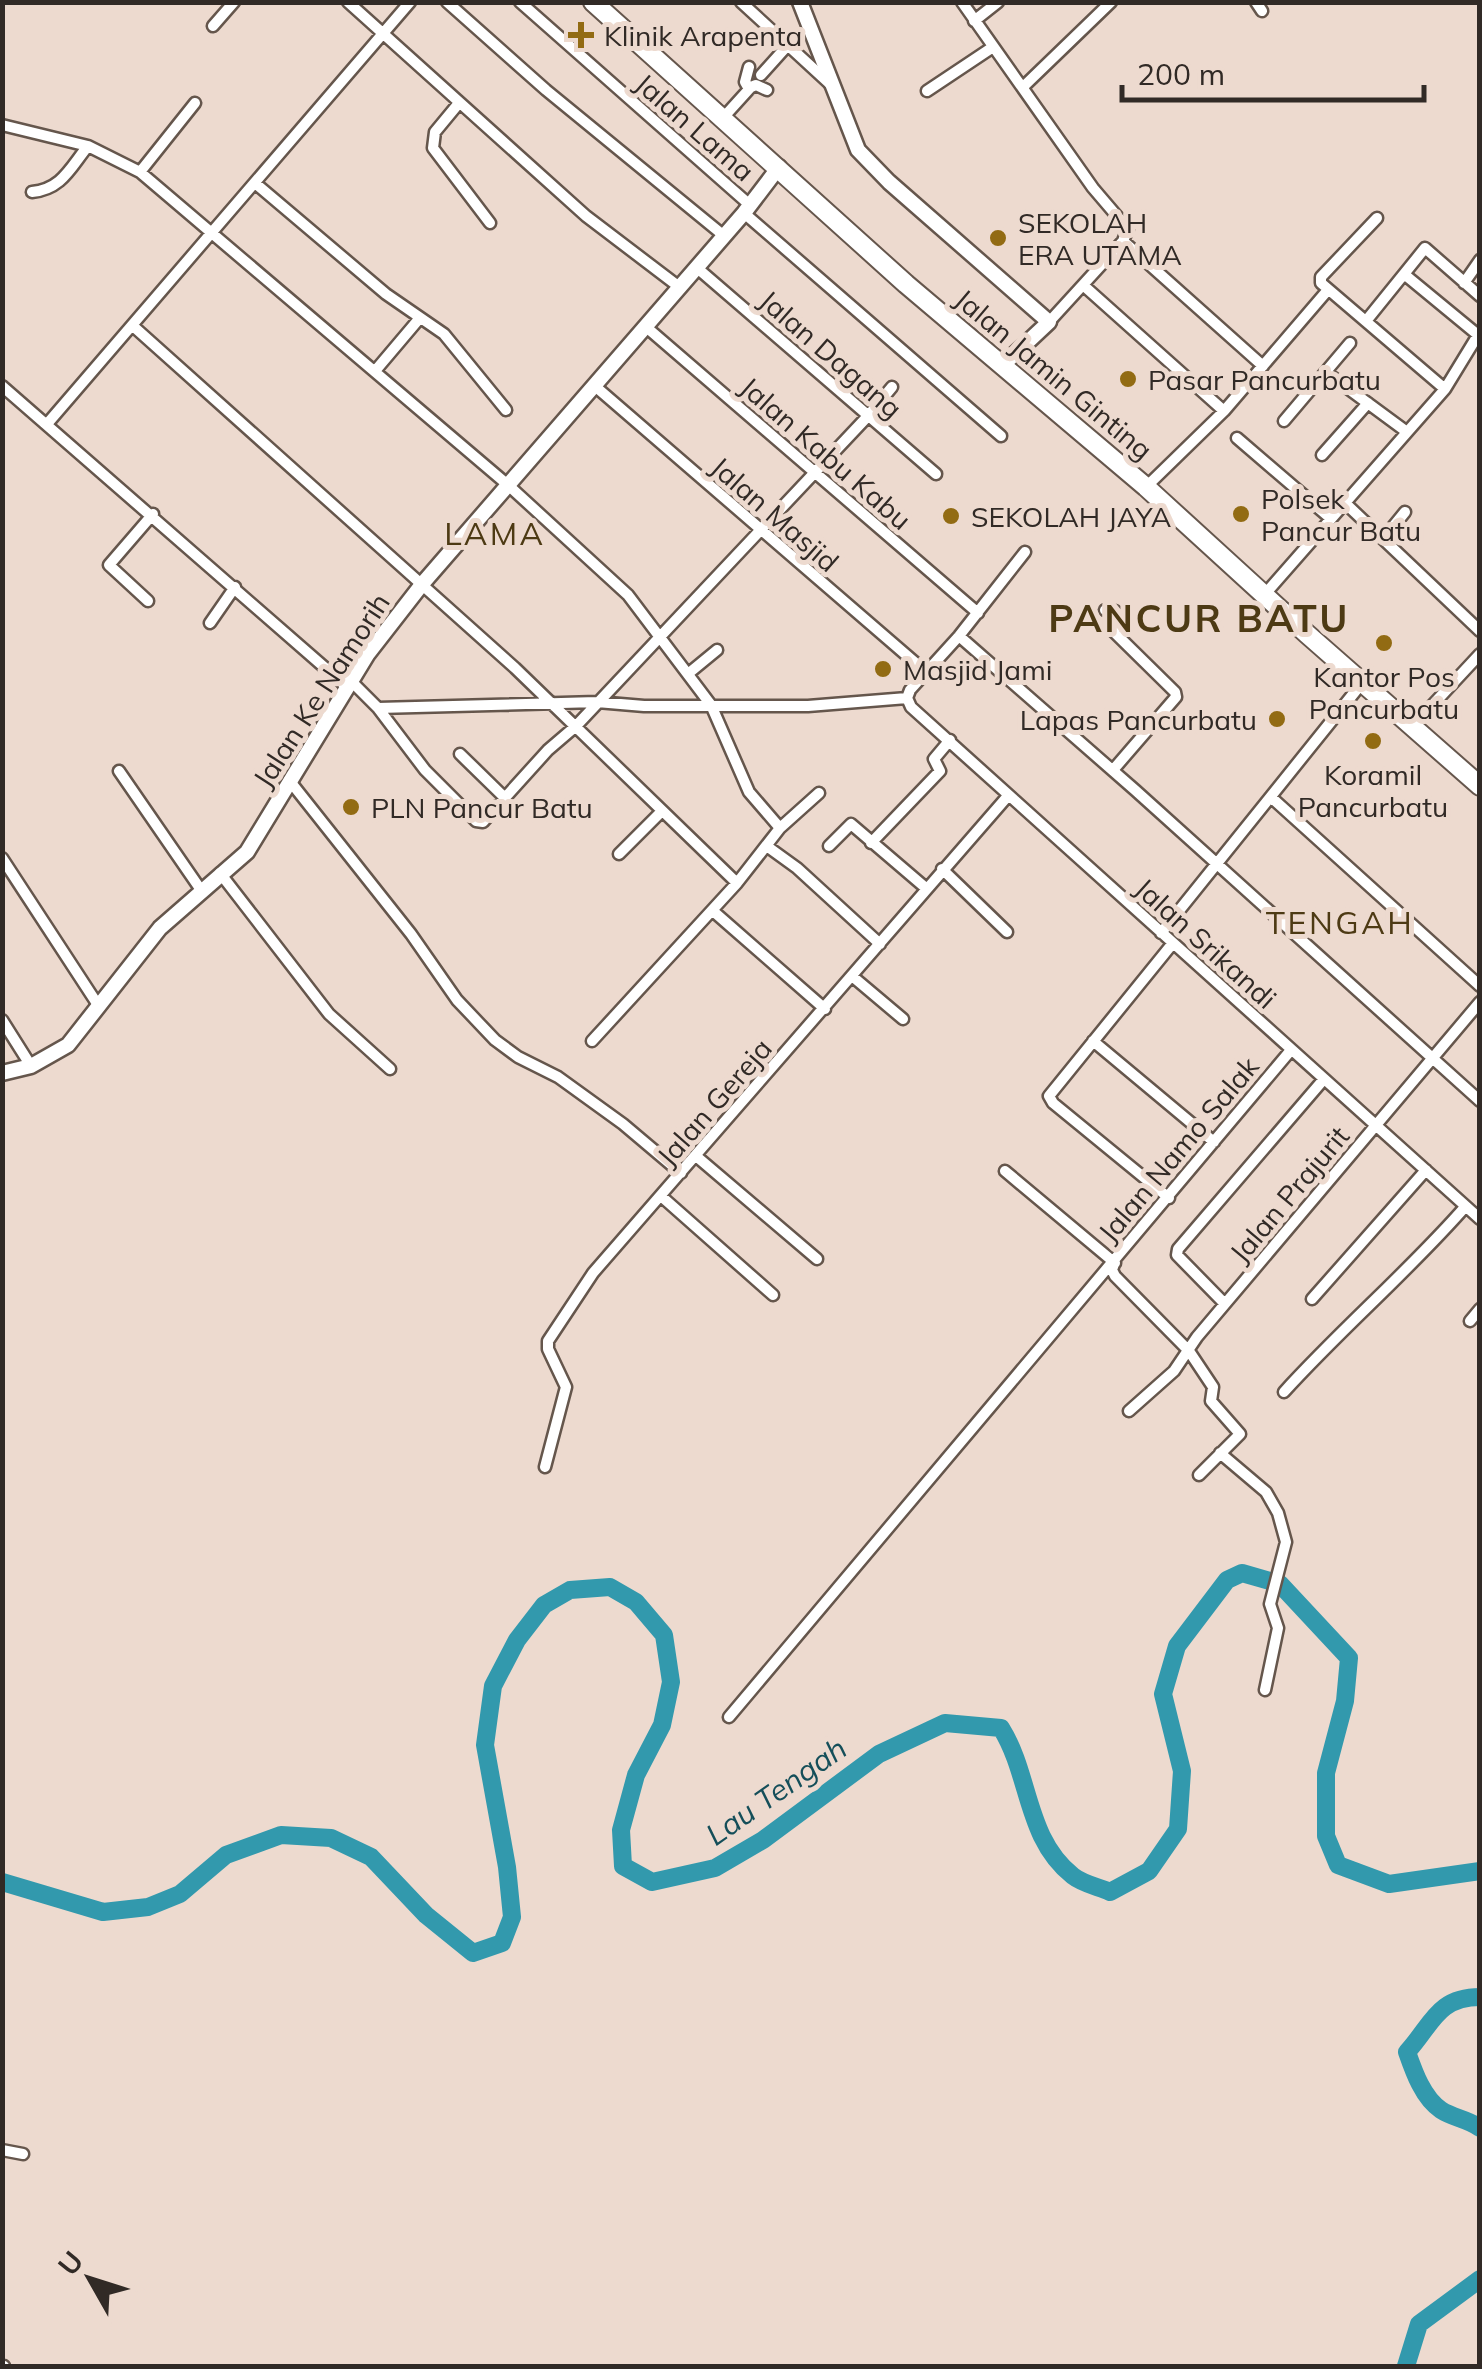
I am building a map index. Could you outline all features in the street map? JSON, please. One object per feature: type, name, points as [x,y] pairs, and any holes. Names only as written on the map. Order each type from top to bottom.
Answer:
[{"type":"highway","name":"Jalan Jamin Ginting","points":[[593,2],[906,284],[1146,487],[1480,786]]},
{"type":"street","points":[[212,26],[234,2]]},
{"type":"street","points":[[348,2],[586,216],[678,286]]},
{"type":"street","points":[[47,424],[410,2]]},
{"type":"street","points":[[447,2],[550,85],[722,236]]},
{"type":"street","name":"Jalan Lama","points":[[520,2],[1001,436]]},
{"type":"street","points":[[742,2],[830,84]]},
{"type":"street","points":[[800,2],[858,150],[889,182],[1049,322]]},
{"type":"street","points":[[974,20],[998,2]]},
{"type":"street","points":[[1023,86],[1111,2]]},
{"type":"street","points":[[967,4],[974,20],[1093,188],[1128,229],[1123,241],[1084,285],[1002,366]]},
{"type":"street","points":[[761,76],[788,46]]},
{"type":"street","points":[[927,91],[993,46]]},
{"type":"street","points":[[749,67],[749,90]]},
{"type":"street","points":[[722,119],[749,90],[756,86],[767,90]]},
{"type":"street","points":[[459,102],[435,132],[433,148],[490,223]]},
{"type":"street","points":[[140,172],[195,103]]},
{"type":"street","points":[[2,126],[88,146],[140,172],[508,485],[628,595],[711,706],[749,792],[780,828]]},
{"type":"street","points":[[32,192],[48,190],[58,183],[88,146]]},
{"type":"street","name":"Jalan Ke Namorih","points":[[2,1073],[31,1066],[68,1045],[160,928],[247,852],[349,684],[423,583],[747,210],[779,167]]},
{"type":"street","points":[[255,184],[419,319],[449,338],[506,410]]},
{"type":"street","points":[[1377,218],[1321,283],[1444,389]]},
{"type":"street","points":[[1123,241],[1262,366]]},
{"type":"street","points":[[1366,320],[1426,248],[1480,296]]},
{"type":"street","points":[[1464,283],[1480,260]]},
{"type":"street","name":"Jalan Dagang","points":[[696,267],[936,474]]},
{"type":"street","points":[[1265,594],[1444,389],[1473,347],[1477,327],[1404,274]]},
{"type":"street","points":[[1084,285],[1224,411]]},
{"type":"street","points":[[1146,487],[1224,411],[1327,291]]},
{"type":"street","points":[[375,370],[419,319]]},
{"type":"street","points":[[133,326],[423,583],[737,883]]},
{"type":"street","name":"Jalan Kabu Kabu","points":[[645,326],[978,613]]},
{"type":"street","points":[[1284,421],[1350,343]]},
{"type":"street","points":[[1326,374],[1406,432]]},
{"type":"street","points":[[2,386],[378,708],[424,770],[476,821],[486,821],[504,797],[576,726],[892,387]]},
{"type":"street","name":"Jalan Masjid","points":[[596,386],[926,672]]},
{"type":"street","points":[[1322,455],[1368,403]]},
{"type":"street","points":[[1237,438],[1329,517]]},
{"type":"street","points":[[1344,502],[1480,631]]},
{"type":"street","points":[[1382,539],[1404,512]]},
{"type":"street","points":[[148,602],[109,565],[153,514]]},
{"type":"street","points":[[378,708],[597,702],[808,706],[907,698],[1025,552]]},
{"type":"street","points":[[210,623],[235,588]]},
{"type":"street","points":[[1104,610],[1115,610],[1120,620],[1114,632],[1176,697],[1112,770]]},
{"type":"street","points":[[960,636],[1480,1102]]},
{"type":"street","points":[[689,673],[717,650]]},
{"type":"street","points":[[1413,726],[1480,654]]},
{"type":"street","points":[[1162,933],[1362,683]]},
{"type":"street","name":"Jalan Srikandi","points":[[907,698],[911,707],[1008,797],[1480,1219]]},
{"type":"street","points":[[871,843],[940,771],[934,759],[950,740]]},
{"type":"street","points":[[460,754],[504,797]]},
{"type":"street","points":[[119,771],[201,890]]},
{"type":"street","points":[[289,780],[412,934],[458,1000],[484,1028],[518,1058],[558,1077],[622,1124],[681,1173]]},
{"type":"street","points":[[592,1042],[737,883],[780,828],[819,793]]},
{"type":"street","name":"Jalan Gereja","points":[[545,1467],[566,1387],[548,1349],[548,1340],[594,1273],[1008,797]]},
{"type":"street","points":[[1272,798],[1480,986]]},
{"type":"street","points":[[619,854],[661,812]]},
{"type":"street","points":[[829,846],[851,824],[926,889]]},
{"type":"street","points":[[768,847],[797,868],[880,944]]},
{"type":"street","points":[[2,858],[98,1005]]},
{"type":"street","points":[[942,869],[1007,932]]},
{"type":"street","points":[[220,873],[329,1014],[390,1069]]},
{"type":"street","points":[[713,910],[825,1009]]},
{"type":"street","points":[[1168,1198],[1053,1103],[1050,1096],[1173,943]]},
{"type":"street","points":[[852,976],[903,1018]]},
{"type":"street","name":"Jalan Prajurit","points":[[1129,1411],[1174,1371],[1225,1304],[1480,1002]]},
{"type":"street","points":[[2,1020],[31,1066]]},
{"type":"street","points":[[1093,1041],[1214,1142]]},
{"type":"street","name":"Jalan Namo Salak","points":[[1005,1171],[1114,1263],[1292,1050]]},
{"type":"street","points":[[1225,1304],[1177,1255],[1178,1249],[1324,1079]]},
{"type":"street","points":[[696,1156],[816,1260]]},
{"type":"street","points":[[1312,1299],[1426,1170]]},
{"type":"street","points":[[660,1196],[773,1294]]},
{"type":"street","points":[[1284,1392],[1466,1207]]},
{"type":"street","points":[[1114,1263],[1115,1276],[1189,1352],[1213,1386],[1211,1401],[1240,1434],[1199,1475]]},
{"type":"street","points":[[729,1716],[1114,1263]]},
{"type":"street","points":[[1470,1321],[1480,1309]]},
{"type":"street","points":[[1220,1453],[1272,1500],[1286,1542],[1270,1604],[1278,1628],[1265,1690]]},
{"type":"street","points":[[2,2150],[23,2154]]},
{"type":"waterway","name":"Lau Tengah","points":[[2,1882],[103,1912],[148,1907],[180,1894],[226,1855],[281,1835],[331,1838],[371,1857],[426,1915],[473,1953],[502,1943],[512,1917],[485,1745],[493,1686],[517,1640],[544,1605],[570,1590],[610,1587],[636,1602],[664,1635],[671,1682],[662,1725],[636,1775],[621,1830],[623,1866],[652,1882],[715,1868],[763,1840],[879,1754],[945,1723],[1001,1728],[1037,1825],[1057,1861],[1073,1876],[1110,1892],[1149,1871],[1178,1829],[1182,1771],[1163,1694],[1177,1646],[1227,1580],[1242,1573],[1280,1584],[1349,1658],[1345,1701],[1326,1773],[1326,1836],[1338,1865],[1389,1884],[1480,1871]]},
{"type":"waterway","name":"Lau Tengah","points":[[1480,1997],[1445,2007],[1407,2052],[1429,2099],[1446,2113],[1480,2128]]},
{"type":"waterway","name":"Lau Tengah","points":[[1406,2366],[1419,2324],[1480,2279]]},
{"type":"place","name":"Klinik Arapenta","points":[[581,35]]},
{"type":"place","name":"SEKOLAH ERA UTAMA","points":[[998,238]]},
{"type":"place","name":"Pasar Pancurbatu","points":[[1128,379]]},
{"type":"place","name":"Polsek Pancur Batu","points":[[1241,514]]},
{"type":"place","name":"SEKOLAH JAYA","points":[[951,516]]},
{"type":"place","name":"Kantor Pos Pancurbatu","points":[[1384,643]]},
{"type":"place","name":"Masjid Jami","points":[[883,669]]},
{"type":"place","name":"Lapas Pancurbatu","points":[[1277,719]]},
{"type":"place","name":"Koramil Pancurbatu","points":[[1373,741]]},
{"type":"place","name":"PLN Pancur Batu","points":[[351,807]]},
{"type":"district","name":"LAMA","points":[[495,533]]},
{"type":"district","name":"PANCUR BATU","points":[[1199,618]]},
{"type":"district","name":"TENGAH","points":[[1340,922]]}]
